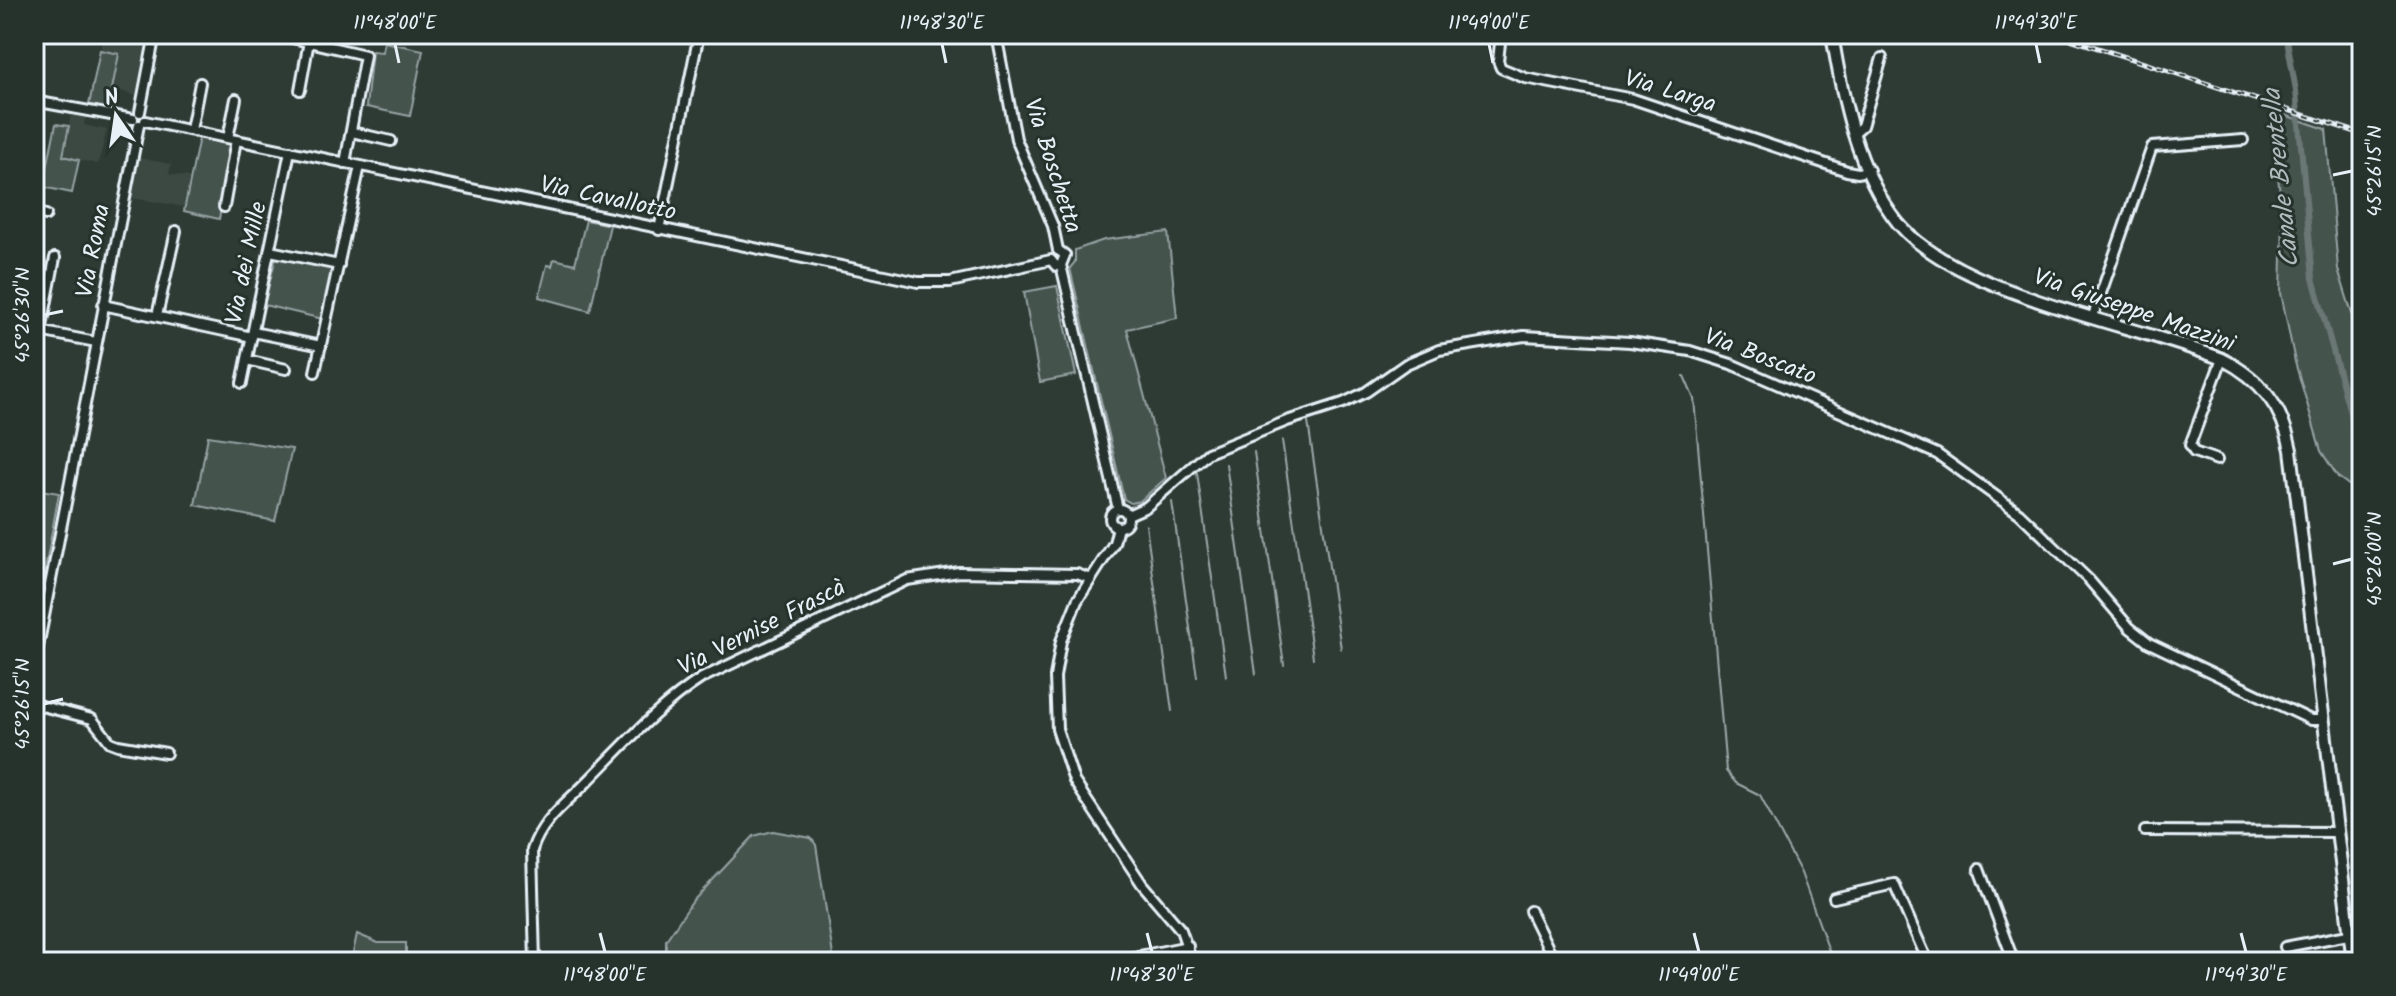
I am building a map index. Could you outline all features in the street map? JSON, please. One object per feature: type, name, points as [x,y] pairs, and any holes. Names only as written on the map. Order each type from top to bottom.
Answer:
[{"type":"main road","name":"Via Giuseppe Mazzini","points":[[1832,34],[1842,90],[1864,172],[1898,222],[1933,255],[1975,277],[2222,359],[2246,374],[2266,392],[2286,430],[2353,962]]},
{"type":"street","name":"Via Roma","points":[[34,668],[155,34]]},
{"type":"street","points":[[275,34],[365,55],[345,163]]},
{"type":"street","points":[[659,230],[699,34]]},
{"type":"street","name":"Via Boschetta","points":[[996,34],[1016,139],[1053,226],[1058,250],[1051,260]]},
{"type":"street","name":"Via Larga","points":[[1501,34],[1498,61],[1501,68],[1525,78],[1633,99],[1864,172]]},
{"type":"street","points":[[300,90],[309,41]]},
{"type":"street","points":[[1855,132],[1862,126],[1882,58]]},
{"type":"street","points":[[191,130],[200,83]]},
{"type":"street","points":[[224,207],[236,99]]},
{"type":"street","name":"Via Cavallotto","points":[[34,101],[139,119],[918,282],[950,282],[1051,260]]},
{"type":"street","points":[[352,132],[391,141]]},
{"type":"street","points":[[2093,316],[2152,147],[2243,140]]},
{"type":"street","name":"Via dei Mille","points":[[242,383],[290,151]]},
{"type":"street","points":[[315,372],[360,166]]},
{"type":"street","points":[[34,212],[46,215]]},
{"type":"street","points":[[157,316],[176,231]]},
{"type":"street","points":[[1058,250],[1066,258],[1061,265],[1118,509],[1128,515]]},
{"type":"street","points":[[270,251],[339,265]]},
{"type":"street","points":[[55,258],[38,331],[96,342]]},
{"type":"street","points":[[1051,260],[1056,266],[1061,265]]},
{"type":"street","points":[[103,305],[321,346]]},
{"type":"street","name":"Via Boscato","points":[[1118,527],[1126,524],[1128,515],[1146,507],[1208,453],[1287,421],[1343,403],[1366,392],[1406,364],[1439,350],[1524,336],[1577,338],[1690,351],[1771,379],[1937,454],[2019,513],[2089,580],[2130,628],[2149,643],[2311,720],[2323,720]]},
{"type":"street","points":[[2217,460],[2194,452],[2190,445],[2222,359]]},
{"type":"street","points":[[247,360],[286,369]]},
{"type":"street","points":[[1118,509],[1110,518],[1118,527],[1114,543],[1071,614],[1057,658],[1054,702],[1063,753],[1074,781],[1142,884],[1173,918],[1188,946],[1192,962]]},
{"type":"street","name":"Via Vernise Frascà","points":[[535,962],[532,850],[537,836],[554,812],[674,696],[702,678],[907,580],[959,572],[1077,574],[1091,579]]},
{"type":"street","points":[[34,704],[92,719],[110,742],[118,745],[166,753]]},
{"type":"street","points":[[2145,831],[2336,832]]},
{"type":"street","points":[[1979,869],[2014,962]]},
{"type":"street","points":[[1834,898],[1894,884],[1928,962]]},
{"type":"street","points":[[1530,911],[1555,962]]},
{"type":"street","points":[[2285,947],[2348,935]]},
{"type":"street","points":[[1110,962],[1188,946]]},
{"type":"shaded area","points":[[104,34],[147,34],[136,96],[113,88],[120,54],[101,50]]},
{"type":"shaded area","points":[[384,42],[423,50],[410,116],[366,107],[372,51],[382,52]]},
{"type":"shaded area","points":[[100,50],[119,54],[108,109],[89,105]]},
{"type":"shaded area","points":[[2270,110],[2326,129],[2338,269],[2362,346],[2362,514],[2350,486],[2338,477],[2321,451],[2295,362],[2281,293],[2283,219]]},
{"type":"shaded area","points":[[71,114],[85,117],[84,125],[107,130],[98,164],[62,156]]},
{"type":"shaded area","points":[[56,124],[69,126],[63,156],[79,160],[72,193],[43,187]]},
{"type":"shaded area","points":[[199,137],[233,144],[219,219],[184,211]]},
{"type":"shaded area","points":[[139,158],[171,164],[169,174],[189,177],[185,207],[132,198]]},
{"type":"shaded area","points":[[586,220],[610,225],[590,311],[539,297],[547,265],[552,266],[554,259],[575,264]]},
{"type":"shaded area","points":[[1168,232],[1177,318],[1127,329],[1166,478],[1140,501],[1131,503],[1124,499],[1070,268],[1075,262],[1075,250],[1104,240]]},
{"type":"shaded area","points":[[276,257],[333,269],[323,319],[264,305]]},
{"type":"shaded area","points":[[1057,286],[1076,375],[1040,382],[1024,292]]},
{"type":"shaded area","points":[[208,436],[292,449],[275,521],[195,505]]},
{"type":"shaded area","points":[[34,489],[59,493],[40,598],[34,596]]},
{"type":"shaded area","points":[[773,831],[811,838],[816,845],[834,962],[666,962],[666,940],[693,901],[754,836]]},
{"type":"shaded area","points":[[357,934],[378,943],[406,943],[406,962],[351,962]]},
{"type":"waterway","name":"Canale Brentella","points":[[2286,34],[2296,91],[2313,278],[2362,456]]},
{"type":"waterway","points":[[1684,376],[1694,399],[1726,771],[1736,783],[1760,795],[1801,873],[1833,962]]},
{"type":"waterway","points":[[1308,422],[1341,649]]},
{"type":"waterway","points":[[1282,440],[1313,658]]},
{"type":"waterway","points":[[1254,452],[1284,665]]},
{"type":"waterway","points":[[1226,464],[1256,674]]},
{"type":"waterway","points":[[1197,473],[1226,676]]},
{"type":"waterway","points":[[1172,502],[1197,677]]},
{"type":"waterway","points":[[1146,525],[1172,711]]},
{"type":"waterway","points":[[528,848],[528,858]]},
{"type":"railway","points":[[2055,34],[2362,134]]}]
